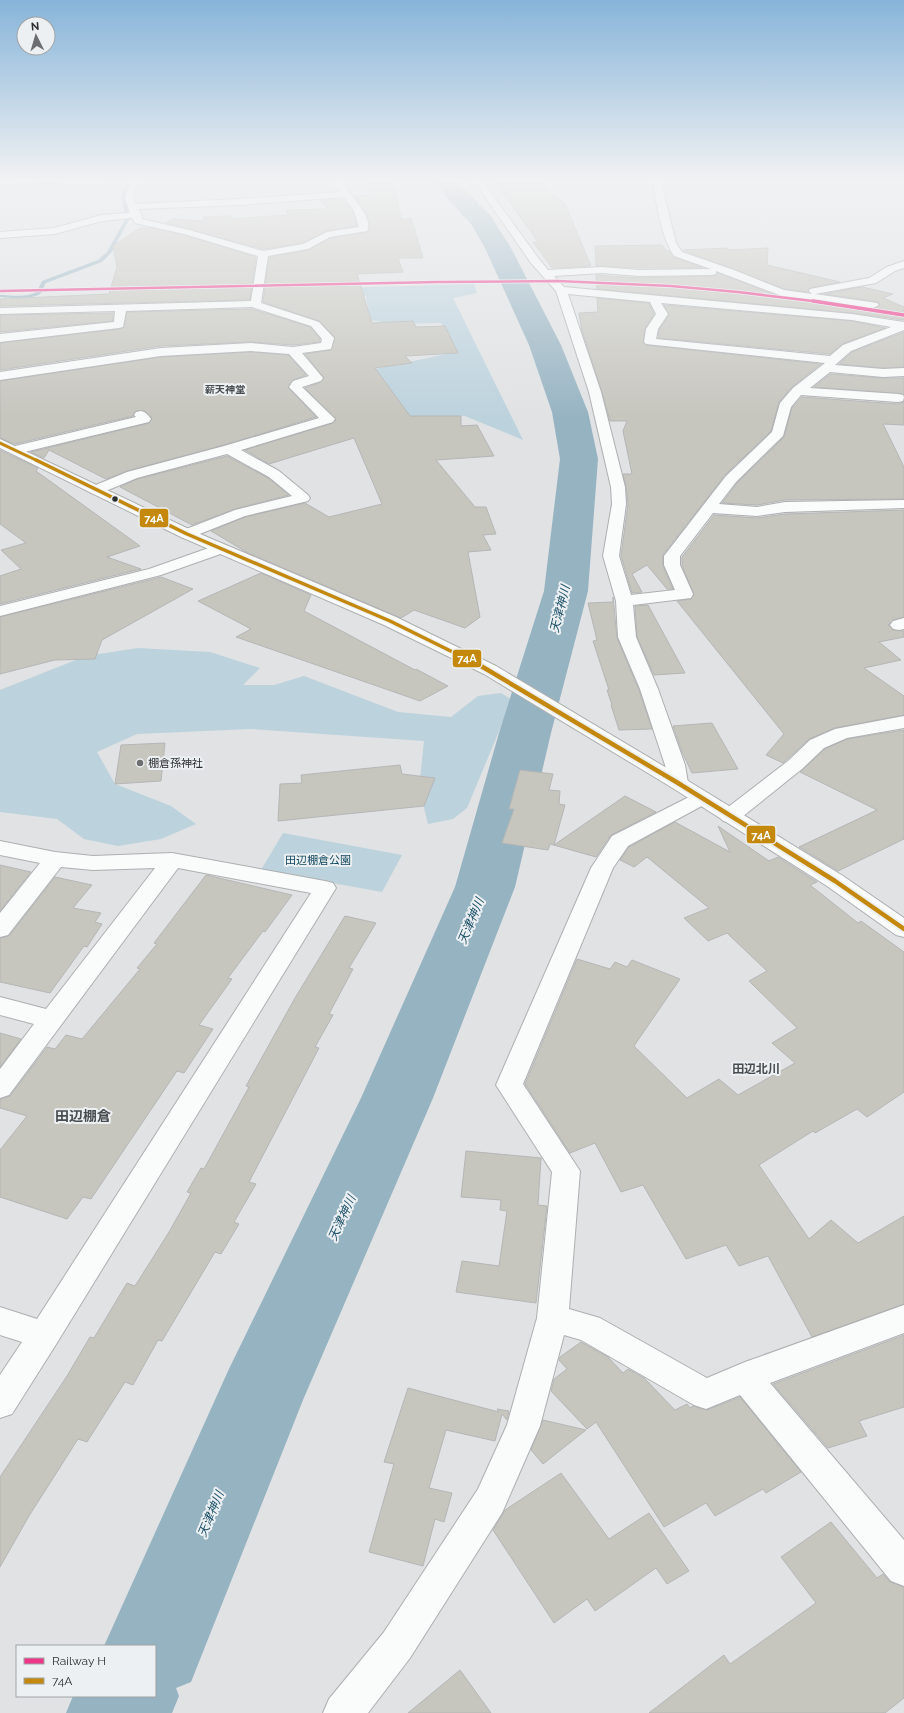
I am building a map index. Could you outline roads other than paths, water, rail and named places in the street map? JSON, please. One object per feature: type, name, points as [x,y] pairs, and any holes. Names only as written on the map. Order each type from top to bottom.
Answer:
[{"type":"street","points":[[252,304],[256,302],[262,258]]},
{"type":"street","points":[[535,258],[561,290],[595,392],[616,480],[619,504],[611,556],[624,601],[627,638],[649,689],[675,765],[678,783]]},
{"type":"street","points":[[689,258],[730,272],[782,293],[881,307]]},
{"type":"street","points":[[796,294],[872,281],[891,269],[904,264]]},
{"type":"street","points":[[546,273],[602,270],[639,273],[730,272]]},
{"type":"street","points":[[561,290],[654,300],[836,316],[904,326]]},
{"type":"street","points":[[654,300],[662,314],[652,329],[650,342],[830,364],[883,373],[904,372]]},
{"type":"street","points":[[0,311],[252,304],[316,324],[328,338],[327,346],[293,351],[251,347],[161,352],[0,376]]},
{"type":"street","points":[[0,338],[119,325],[121,307]]},
{"type":"street","points":[[624,601],[685,594],[672,565],[672,556],[745,464],[778,433],[785,406],[798,391],[847,348],[904,326]]},
{"type":"street","points":[[96,490],[132,475],[229,449],[328,419],[295,387],[297,384],[317,378],[293,351]]},
{"type":"street","points":[[798,391],[898,398]]},
{"type":"street","points":[[8,446],[61,438],[144,419],[141,415]]},
{"type":"street","points":[[8,446],[187,534],[390,621],[490,670],[678,783],[835,881],[904,928]]},
{"type":"street","points":[[187,534],[240,514],[303,498],[274,474],[229,449]]},
{"type":"street","points":[[709,508],[747,512],[777,510],[785,507],[904,504]]},
{"type":"street","points":[[0,611],[155,572],[220,549]]},
{"type":"street","points":[[730,816],[795,765],[817,744],[842,733],[904,722]]},
{"type":"street","points":[[343,1713],[397,1645],[490,1501],[522,1426],[553,1318],[566,1171],[509,1085],[602,868],[620,841],[702,798]]},
{"type":"street","points":[[0,848],[55,859],[93,863],[172,860],[325,888],[44,1336],[0,1403]]},
{"type":"street","points":[[0,929],[55,859]]},
{"type":"street","points":[[0,1088],[172,860]]},
{"type":"street","points":[[0,1006],[52,1020]]},
{"type":"street","points":[[553,1318],[589,1328],[706,1394],[745,1377],[904,1319]]},
{"type":"street","points":[[0,1321],[44,1336]]},
{"type":"street","points":[[745,1377],[904,1568]]},
{"type":"waterway","points":[[40,289],[44,282],[100,261],[103,258]]},
{"type":"waterway","name":"天津神川","points":[[155,1645],[259,1400],[397,1098],[485,887],[525,733],[566,591],[579,459],[570,412],[545,345],[503,258]]},
{"type":"waterway","points":[[0,296],[27,296],[40,291]]},
{"type":"waterway","name":"天津神川","points":[[118,1713],[126,1697]]},
{"type":"rail line","name":"H","points":[[0,291],[438,282],[597,282],[671,286],[738,292],[805,300],[904,315]]},
{"type":"place","name":"棚倉孫神社","points":[[140,763]]},
{"type":"district","name":"薪天神堂","points":[[225,389]]},
{"type":"district","name":"田辺北川","points":[[756,1069]]},
{"type":"district","name":"田辺棚倉","points":[[83,1116]]},
{"type":"park label","name":"田辺棚倉公園","points":[[318,860]]}]
